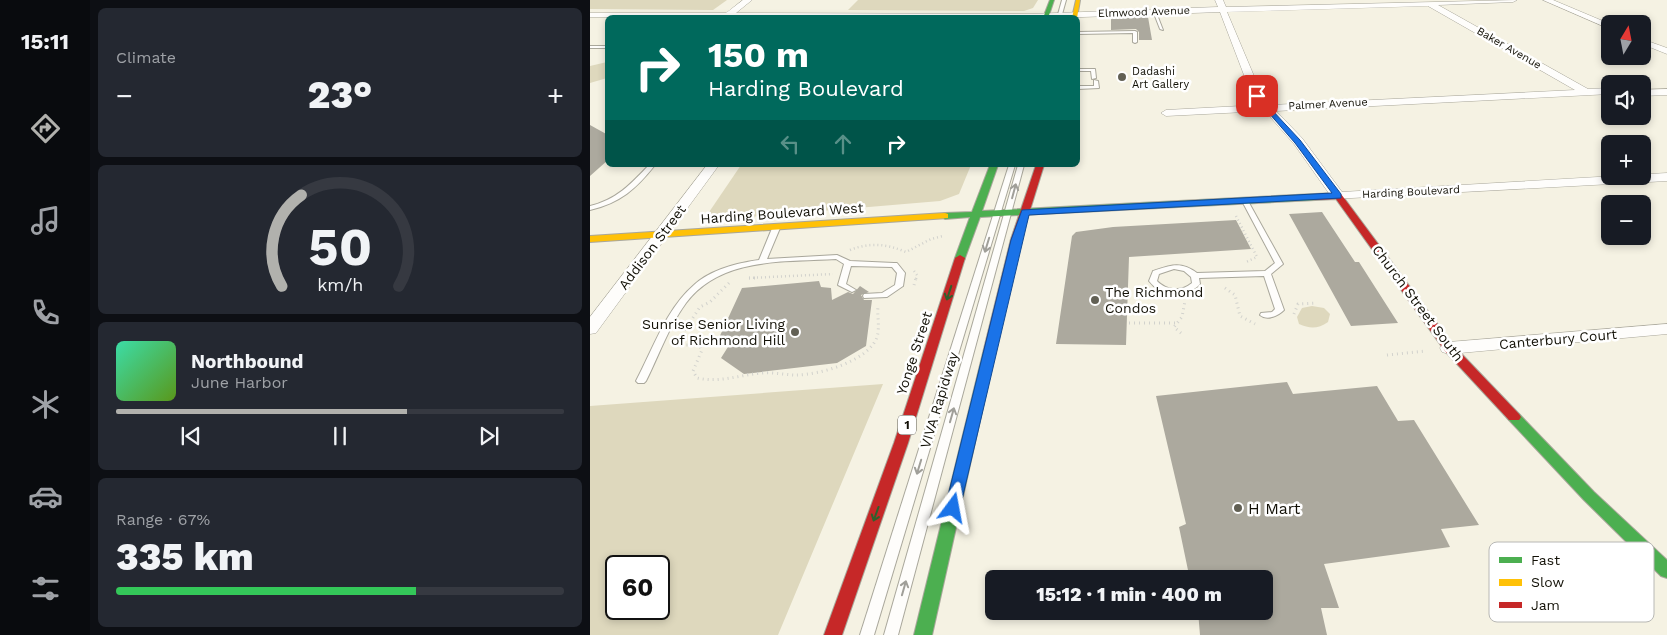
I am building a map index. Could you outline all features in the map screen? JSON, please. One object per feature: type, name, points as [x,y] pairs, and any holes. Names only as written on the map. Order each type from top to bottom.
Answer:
[{"type":"main road","points":[[1046,15],[1052,0]]},
{"type":"main road","points":[[1074,15],[1078,0]]},
{"type":"main road","name":"Yonge Street","points":[[833,635],[901,443],[993,167]]},
{"type":"main road","points":[[923,635],[1016,240],[1039,167]]},
{"type":"main road","name":"Harding Boulevard","points":[[976,214],[1338,196]]},
{"type":"main road","name":"Church Street South","points":[[1338,196],[1449,348],[1590,496],[1640,542]]},
{"type":"main road","name":"Harding Boulevard West","points":[[590,239],[661,236],[976,214]]},
{"type":"street","points":[[729,15],[748,0]]},
{"type":"street","name":"Church Street South","points":[[1218,0],[1257,96],[1298,141],[1338,196]]},
{"type":"street","name":"Elmwood Avenue","points":[[1080,16],[1513,0]]},
{"type":"street","points":[[1547,0],[1601,23]]},
{"type":"street","name":"Baker Avenue","points":[[1427,2],[1590,94]]},
{"type":"street","name":"Elmwood Avenue","points":[[590,15],[605,15]]},
{"type":"street","points":[[1651,44],[1667,51]]},
{"type":"street","points":[[1651,89],[1667,88]]},
{"type":"street","name":"Palmer Avenue","points":[[1166,113],[1268,108],[1296,109],[1601,92]]},
{"type":"street","points":[[1651,93],[1667,92]]},
{"type":"street","name":"Palmer Avenue","points":[[1590,94],[1601,95]]},
{"type":"street","name":"Addison Street","points":[[590,329],[712,167]]},
{"type":"street","name":"Harding Boulevard","points":[[1338,196],[1667,177]]},
{"type":"street","name":"Canterbury Court","points":[[1449,348],[1667,329]]},
{"type":"lane","points":[[1059,15],[1064,0]]},
{"type":"lane","points":[[1154,12],[1162,29]]},
{"type":"lane","points":[[1080,33],[1135,32],[1135,42]]},
{"type":"lane","points":[[590,47],[605,47]]},
{"type":"lane","points":[[1080,70],[1093,70],[1097,87],[1080,88]]},
{"type":"lane","points":[[590,208],[604,206],[624,195],[650,167]]},
{"type":"lane","name":"VIVA Rapidway","points":[[891,635],[1003,213],[1012,167]]},
{"type":"lane","name":"VIVA Rapidway","points":[[867,635],[1003,213],[1020,167]]},
{"type":"lane","points":[[1195,276],[1196,284],[1180,291],[1160,288],[1153,281],[1156,273],[1166,268],[1186,269],[1195,276],[1267,273],[1279,264],[1245,201]]},
{"type":"lane","points":[[762,261],[776,228]]},
{"type":"lane","points":[[641,381],[685,299],[705,281],[731,269],[762,261],[837,257],[848,263],[894,265],[901,273],[899,286],[884,295],[867,296]]},
{"type":"lane","points":[[848,263],[842,285],[852,290]]},
{"type":"lane","points":[[1264,315],[1274,314],[1280,310],[1267,273]]},
{"type":"path","points":[[1232,209],[1257,257],[1248,260],[1244,266]]},
{"type":"path","points":[[906,252],[931,239],[943,236]]},
{"type":"path","points":[[820,273],[837,257],[860,245],[891,245],[906,252]]},
{"type":"path","points":[[905,261],[906,252]]},
{"type":"path","points":[[910,266],[917,275],[915,284],[910,289]]},
{"type":"path","points":[[739,278],[820,273],[836,274],[836,284],[842,285]]},
{"type":"path","points":[[732,282],[710,302],[700,307],[675,345],[699,344],[702,350],[693,370],[697,378],[711,382],[764,373],[796,375],[822,372],[845,364],[872,345],[879,329],[876,318],[879,302]]},
{"type":"path","points":[[1174,325],[1182,317],[1185,299]]},
{"type":"path","points":[[1128,323],[1169,323],[1174,325],[1181,333]]},
{"type":"path","points":[[1387,355],[1429,350]]},
{"type":"shaded area","points":[[590,0],[727,0],[713,10],[590,9]]},
{"type":"shaded area","points":[[858,0],[1038,0],[1033,8],[1024,11],[848,10]]},
{"type":"shaded area","points":[[605,62],[605,79],[590,83],[590,66]]},
{"type":"shaded area","points":[[740,167],[970,167],[959,194],[940,201],[703,221]]},
{"type":"shaded area","points":[[1312,306],[1324,308],[1330,314],[1328,322],[1314,327],[1299,324],[1297,317],[1302,308]]},
{"type":"shaded area","points":[[883,384],[778,635],[590,635],[590,406]]},
{"type":"building","points":[[1148,17],[1152,40],[1139,40],[1139,32],[1136,29],[1111,30],[1111,18]]},
{"type":"building","points":[[590,125],[605,133],[605,163],[590,176]]},
{"type":"building","points":[[1322,212],[1355,262],[1359,262],[1398,323],[1351,326],[1289,214]]},
{"type":"building","name":"The Richmond Condos","points":[[1236,220],[1251,249],[1129,257],[1126,345],[1056,344],[1072,236],[1076,232],[1113,227]]},
{"type":"building","name":"Sunrise Senior Living of Richmond Hill","points":[[819,281],[821,287],[831,288],[832,300],[848,292],[853,294],[860,286],[869,292],[861,295],[864,300],[872,300],[866,346],[837,363],[744,374],[721,358],[733,339],[718,340],[742,288]]},
{"type":"building","points":[[1287,382],[1293,394],[1377,386],[1398,421],[1414,420],[1479,525],[1441,529],[1450,547],[1324,564],[1339,608],[1321,608],[1327,635],[1200,635],[1199,620],[1273,620],[1273,570],[1188,570],[1179,527],[1186,524],[1156,396]]},
{"type":"traffic: fast","points":[[1046,15],[1052,0]]},
{"type":"traffic: fast","points":[[960,258],[993,167]]},
{"type":"traffic: fast","points":[[945,216],[1315,197]]},
{"type":"traffic: fast","points":[[923,635],[989,353]]},
{"type":"traffic: fast","points":[[1514,417],[1589,496],[1637,542]]},
{"type":"traffic: fast","points":[[1654,558],[1667,571]]},
{"type":"traffic: slow","points":[[1075,15],[1078,0]]},
{"type":"traffic: slow","points":[[590,239],[945,216]]},
{"type":"traffic: jam","points":[[989,353],[1016,239],[1039,167]]},
{"type":"traffic: jam","points":[[1315,197],[1338,196],[1449,348],[1514,417]]},
{"type":"traffic: jam","points":[[833,635],[901,443],[960,258]]},
{"type":"place","name":"Dadashi Art Gallery","points":[[1122,77]]},
{"type":"place","name":"The Richmond Condos","points":[[1095,300]]},
{"type":"place","name":"Sunrise Senior Living of Richmond Hill","points":[[795,332]]},
{"type":"place","name":"H Mart","points":[[1238,508]]},
{"type":"route","points":[[953,508],[1016,240],[1025,212],[1338,196],[1298,141],[1257,96]]}]
